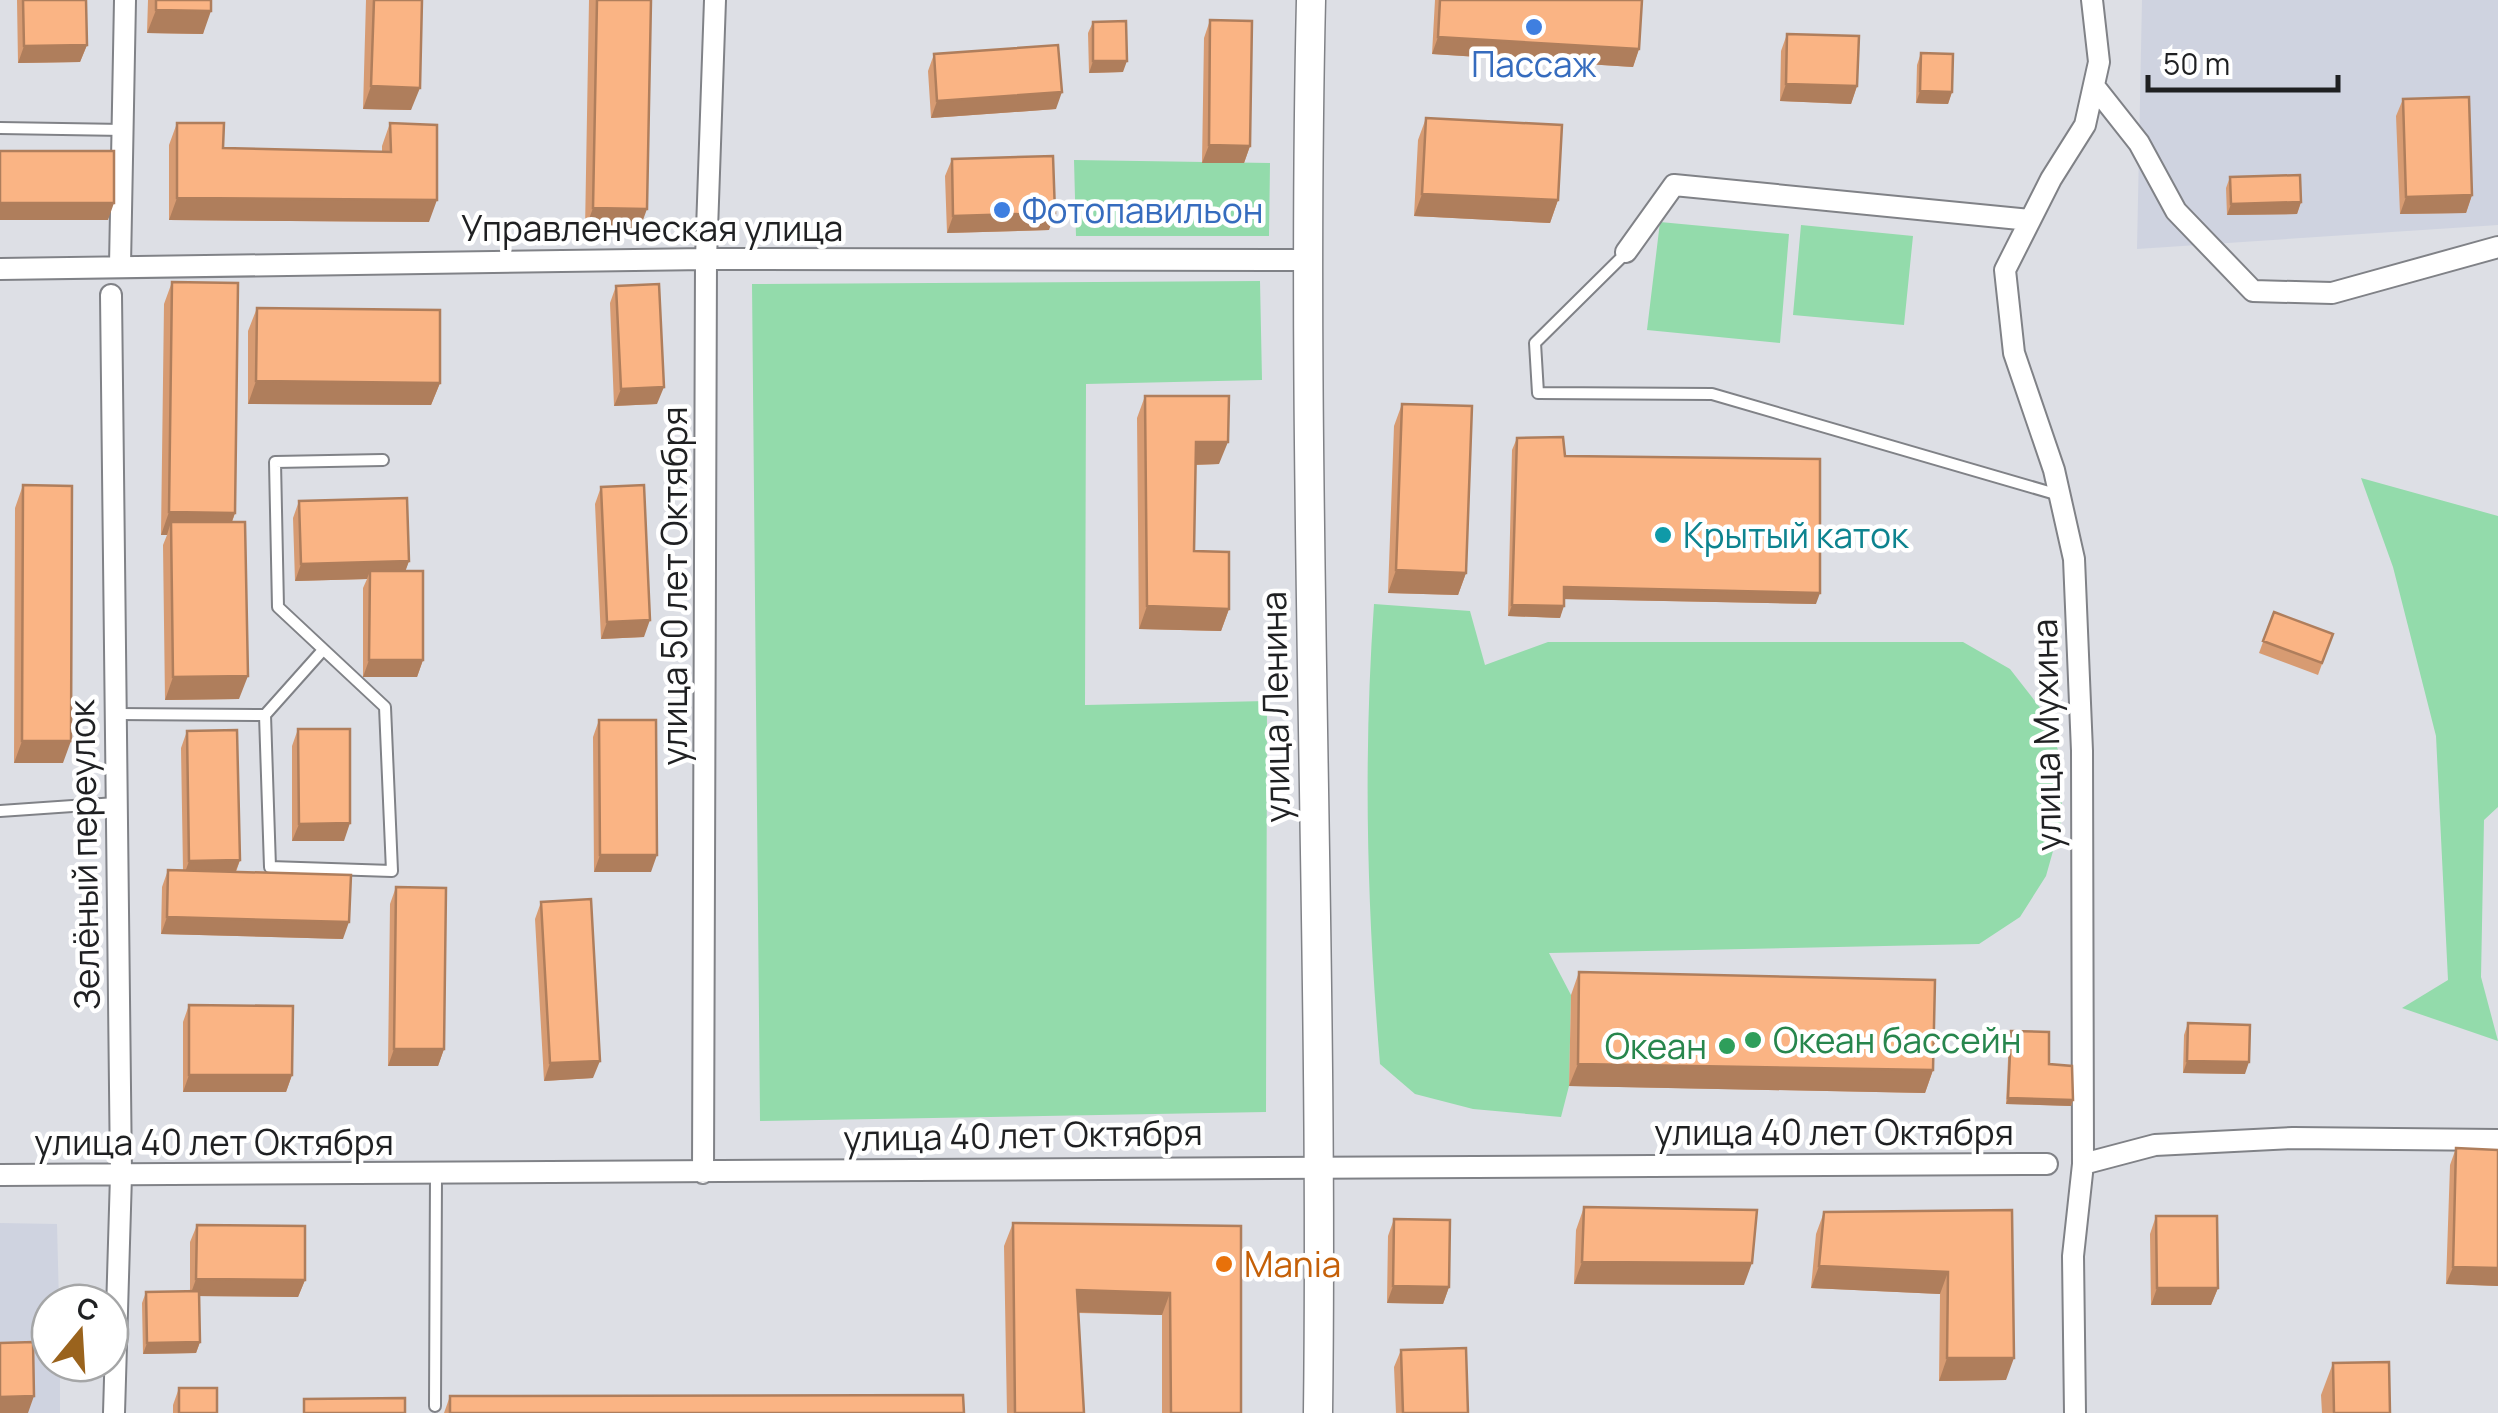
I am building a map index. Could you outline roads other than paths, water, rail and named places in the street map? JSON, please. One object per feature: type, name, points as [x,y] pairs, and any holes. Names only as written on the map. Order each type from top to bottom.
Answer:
[{"type":"main road","name":"улица Ленина","points":[[1311,0],[1305,260],[1321,1163],[1318,1413]]},
{"type":"street","points":[[120,265],[125,0]]},
{"type":"street","name":"улица 50 лет Октября","points":[[703,1172],[706,259],[715,0]]},
{"type":"street","name":"улица Мухина","points":[[2075,1413],[2073,1256],[2083,1164],[2082,751],[2074,558],[2060,496],[2014,353],[2005,270],[2085,126],[2099,62],[2092,0]]},
{"type":"street","points":[[2094,86],[2139,142],[2176,211],[2253,291],[2332,293],[2498,247]]},
{"type":"street","points":[[1626,252],[1674,185],[2030,220]]},
{"type":"street","name":"Управленческая улица","points":[[0,269],[706,259],[1305,260]]},
{"type":"street","name":"Зелёный переулок","points":[[110,295],[120,1175],[114,1413]]},
{"type":"street","points":[[2083,1164],[2156,1144],[2292,1138],[2498,1140]]},
{"type":"street","name":"улица 40 лет Октября","points":[[0,1175],[703,1172],[1321,1163],[2048,1164]]},
{"type":"lane","points":[[0,128],[124,130]]},
{"type":"lane","points":[[1626,252],[1535,344],[1538,393],[1712,394],[2060,496]]},
{"type":"lane","points":[[324,650],[265,715],[270,868],[392,871],[385,707],[278,607],[275,462],[382,460]]},
{"type":"lane","points":[[116,714],[265,715]]},
{"type":"lane","points":[[0,810],[116,803]]},
{"type":"lane","points":[[435,1406],[436,1174]]},
{"type":"place","name":"Пассаж","points":[[1534,27]]},
{"type":"place","name":"Фотопавильон","points":[[1002,210]]},
{"type":"place","name":"Крытый каток","points":[[1663,535]]},
{"type":"place","name":"Океан бассейн","points":[[1753,1040]]},
{"type":"place","name":"Океан","points":[[1727,1046]]},
{"type":"place","name":"Mania","points":[[1224,1264]]}]
